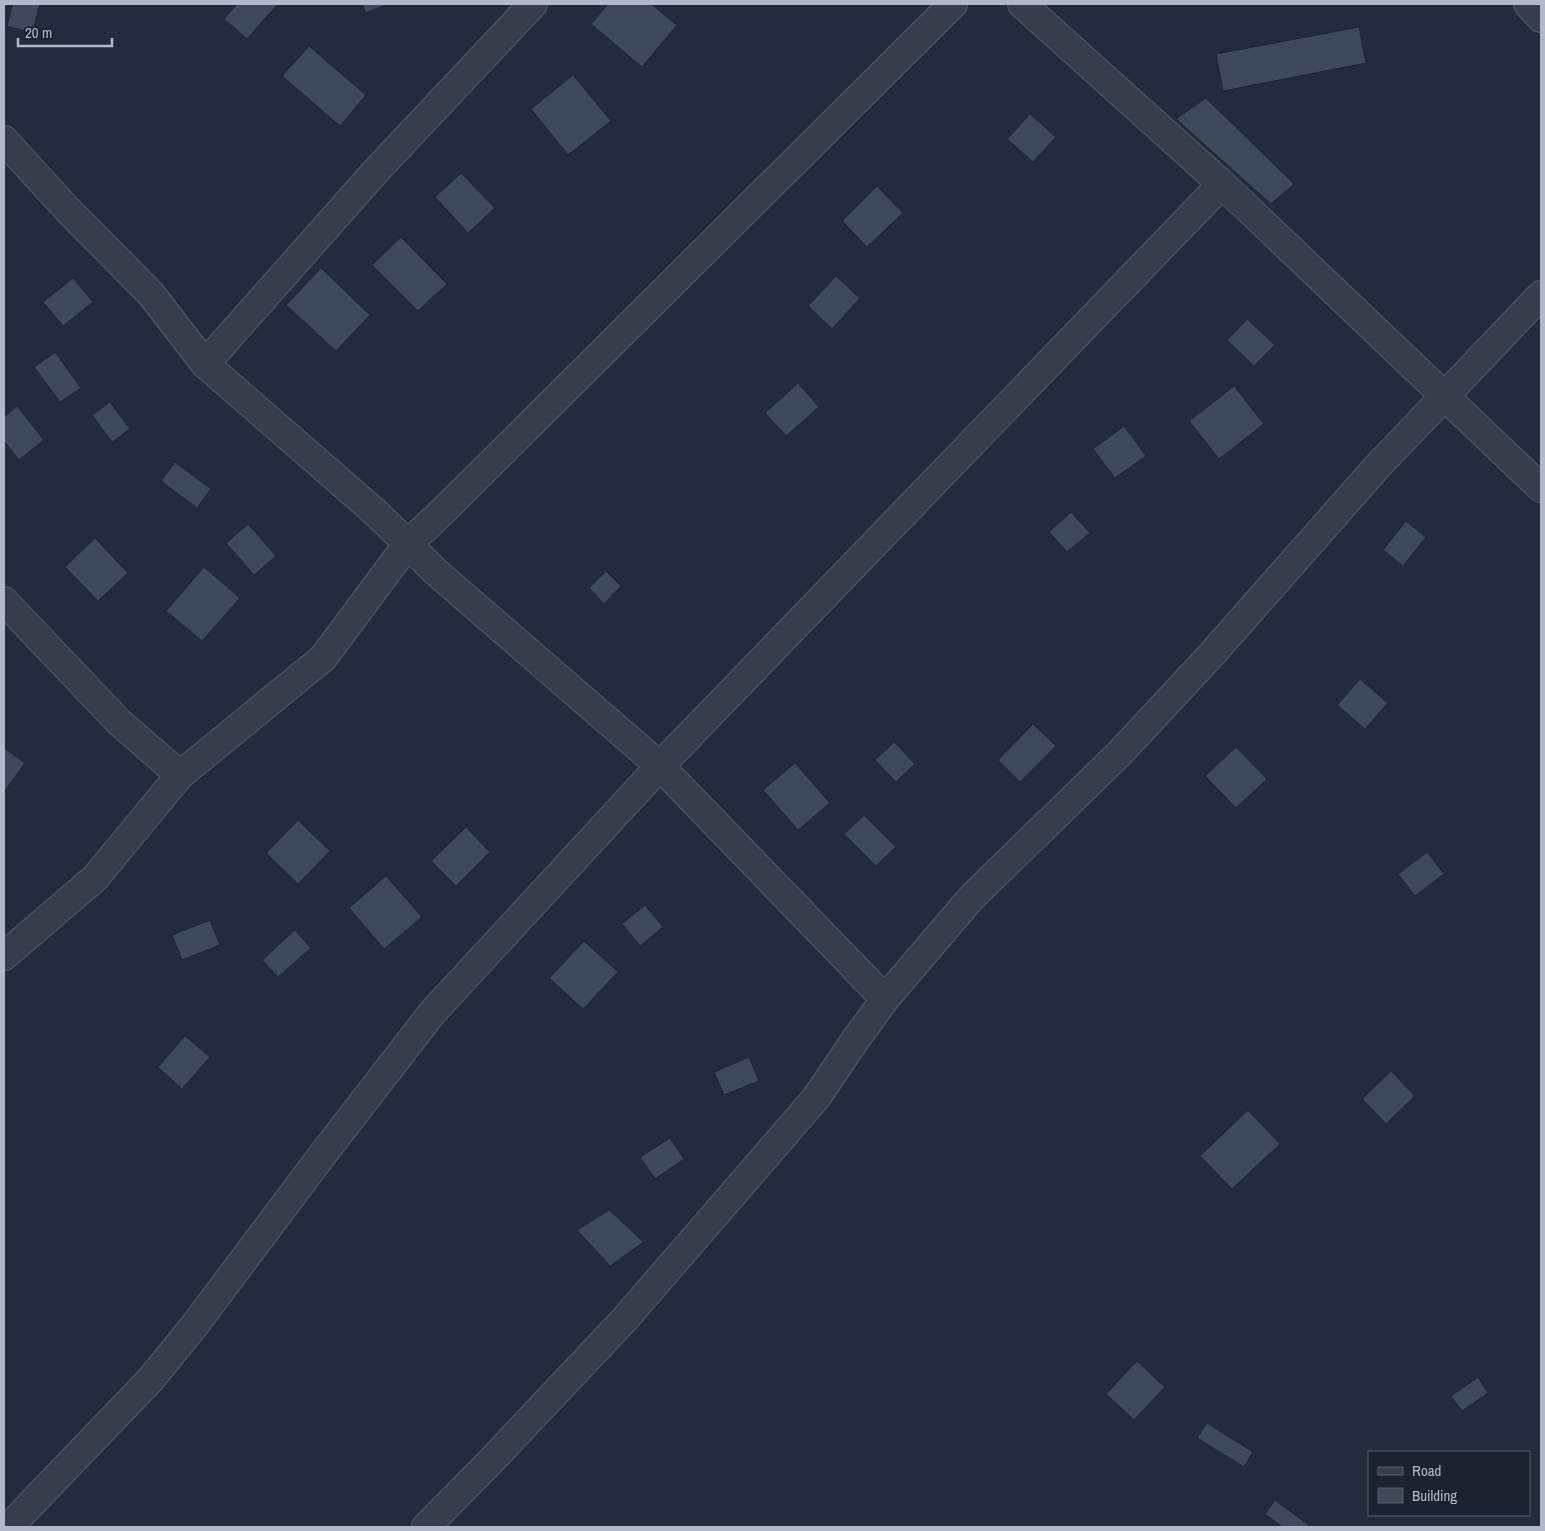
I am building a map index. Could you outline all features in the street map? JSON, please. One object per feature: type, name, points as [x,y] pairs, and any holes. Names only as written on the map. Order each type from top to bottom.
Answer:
[{"type":"street","points":[[205,364],[374,172],[533,4]]},
{"type":"street","points":[[4,956],[95,878],[180,775],[323,658],[407,545],[953,4]]},
{"type":"street","points":[[1022,4],[1222,184],[1541,488]]},
{"type":"street","points":[[1528,4],[1541,18]]},
{"type":"street","points":[[4,140],[66,208],[151,294],[205,364],[375,512],[436,572],[660,766],[886,999]]},
{"type":"street","points":[[9,1527],[151,1379],[194,1326],[432,1013],[660,766],[1222,184]]},
{"type":"street","points":[[426,1527],[492,1461],[624,1320],[816,1098],[886,999],[972,898],[1119,754],[1212,654],[1376,468],[1541,295]]},
{"type":"street","points":[[4,601],[119,722],[180,775]]},
{"type":"building","points":[[13,4],[40,4],[32,33],[7,26]]},
{"type":"building","points":[[237,4],[277,5],[247,39],[224,19]]},
{"type":"building","points":[[362,4],[388,4],[366,13]]},
{"type":"building","points":[[608,4],[651,4],[677,25],[642,67],[591,24]]},
{"type":"building","points":[[1359,27],[1366,63],[1223,91],[1216,54]]},
{"type":"building","points":[[309,46],[366,95],[340,126],[282,76]]},
{"type":"building","points":[[573,75],[611,121],[568,155],[531,109]]},
{"type":"building","points":[[1206,98],[1294,184],[1271,204],[1176,119]]},
{"type":"building","points":[[1030,114],[1056,137],[1033,162],[1007,139]]},
{"type":"building","points":[[461,173],[495,208],[468,233],[435,197]]},
{"type":"building","points":[[877,186],[903,213],[867,247],[842,221]]},
{"type":"building","points":[[401,237],[447,284],[418,311],[372,265]]},
{"type":"building","points":[[321,268],[370,315],[336,351],[286,305]]},
{"type":"building","points":[[836,276],[860,298],[832,329],[808,306]]},
{"type":"building","points":[[73,278],[93,302],[63,326],[43,302]]},
{"type":"building","points":[[1247,319],[1275,345],[1254,366],[1227,340]]},
{"type":"building","points":[[55,352],[81,388],[60,402],[34,367]]},
{"type":"building","points":[[798,383],[819,407],[786,436],[765,413]]},
{"type":"building","points":[[1234,386],[1264,424],[1219,459],[1189,421]]},
{"type":"building","points":[[110,402],[130,429],[112,442],[92,415]]},
{"type":"building","points":[[17,406],[44,440],[19,460],[4,441],[4,417]]},
{"type":"building","points":[[1124,426],[1146,456],[1115,478],[1093,449]]},
{"type":"building","points":[[175,462],[211,489],[197,508],[161,481]]},
{"type":"building","points":[[1071,512],[1090,533],[1067,552],[1049,532]]},
{"type":"building","points":[[1406,521],[1426,537],[1403,566],[1383,550]]},
{"type":"building","points":[[248,524],[276,556],[254,575],[226,543]]},
{"type":"building","points":[[95,538],[128,573],[98,601],[65,567]]},
{"type":"building","points":[[204,567],[240,598],[202,641],[166,611]]},
{"type":"building","points":[[606,571],[621,586],[604,604],[589,588]]},
{"type":"building","points":[[1360,679],[1388,703],[1365,729],[1337,705]]},
{"type":"building","points":[[1033,724],[1056,746],[1020,782],[998,760]]},
{"type":"building","points":[[894,742],[915,764],[896,782],[875,760]]},
{"type":"building","points":[[1236,747],[1267,779],[1236,808],[1205,776]]},
{"type":"building","points":[[4,748],[25,763],[4,792]]},
{"type":"building","points":[[795,763],[830,803],[798,830],[763,790]]},
{"type":"building","points":[[864,815],[896,847],[876,866],[844,834]]},
{"type":"building","points":[[298,820],[330,851],[298,884],[266,853]]},
{"type":"building","points":[[466,827],[490,852],[456,886],[431,861]]},
{"type":"building","points":[[1427,852],[1444,874],[1415,896],[1398,874]]},
{"type":"building","points":[[386,876],[422,917],[384,949],[349,908]]},
{"type":"building","points":[[645,905],[663,927],[640,946],[622,924]]},
{"type":"building","points":[[210,920],[220,945],[182,960],[172,935]]},
{"type":"building","points":[[295,930],[311,948],[278,977],[262,960]]},
{"type":"building","points":[[584,941],[618,972],[583,1009],[549,978]]},
{"type":"building","points":[[185,1036],[210,1057],[182,1089],[158,1067]]},
{"type":"building","points":[[749,1057],[759,1081],[724,1095],[714,1072]]},
{"type":"building","points":[[1391,1071],[1415,1096],[1386,1124],[1362,1099]]},
{"type":"building","points":[[1248,1110],[1280,1144],[1232,1189],[1200,1156]]},
{"type":"building","points":[[670,1138],[684,1159],[655,1179],[640,1157]]},
{"type":"building","points":[[609,1210],[644,1242],[610,1266],[577,1230]]},
{"type":"building","points":[[1137,1361],[1165,1387],[1134,1420],[1106,1394]]},
{"type":"building","points":[[1478,1377],[1488,1393],[1462,1411],[1451,1396]]},
{"type":"building","points":[[1207,1423],[1253,1452],[1244,1467],[1197,1438]]},
{"type":"building","points":[[1275,1500],[1310,1526],[1282,1527],[1265,1514]]}]
